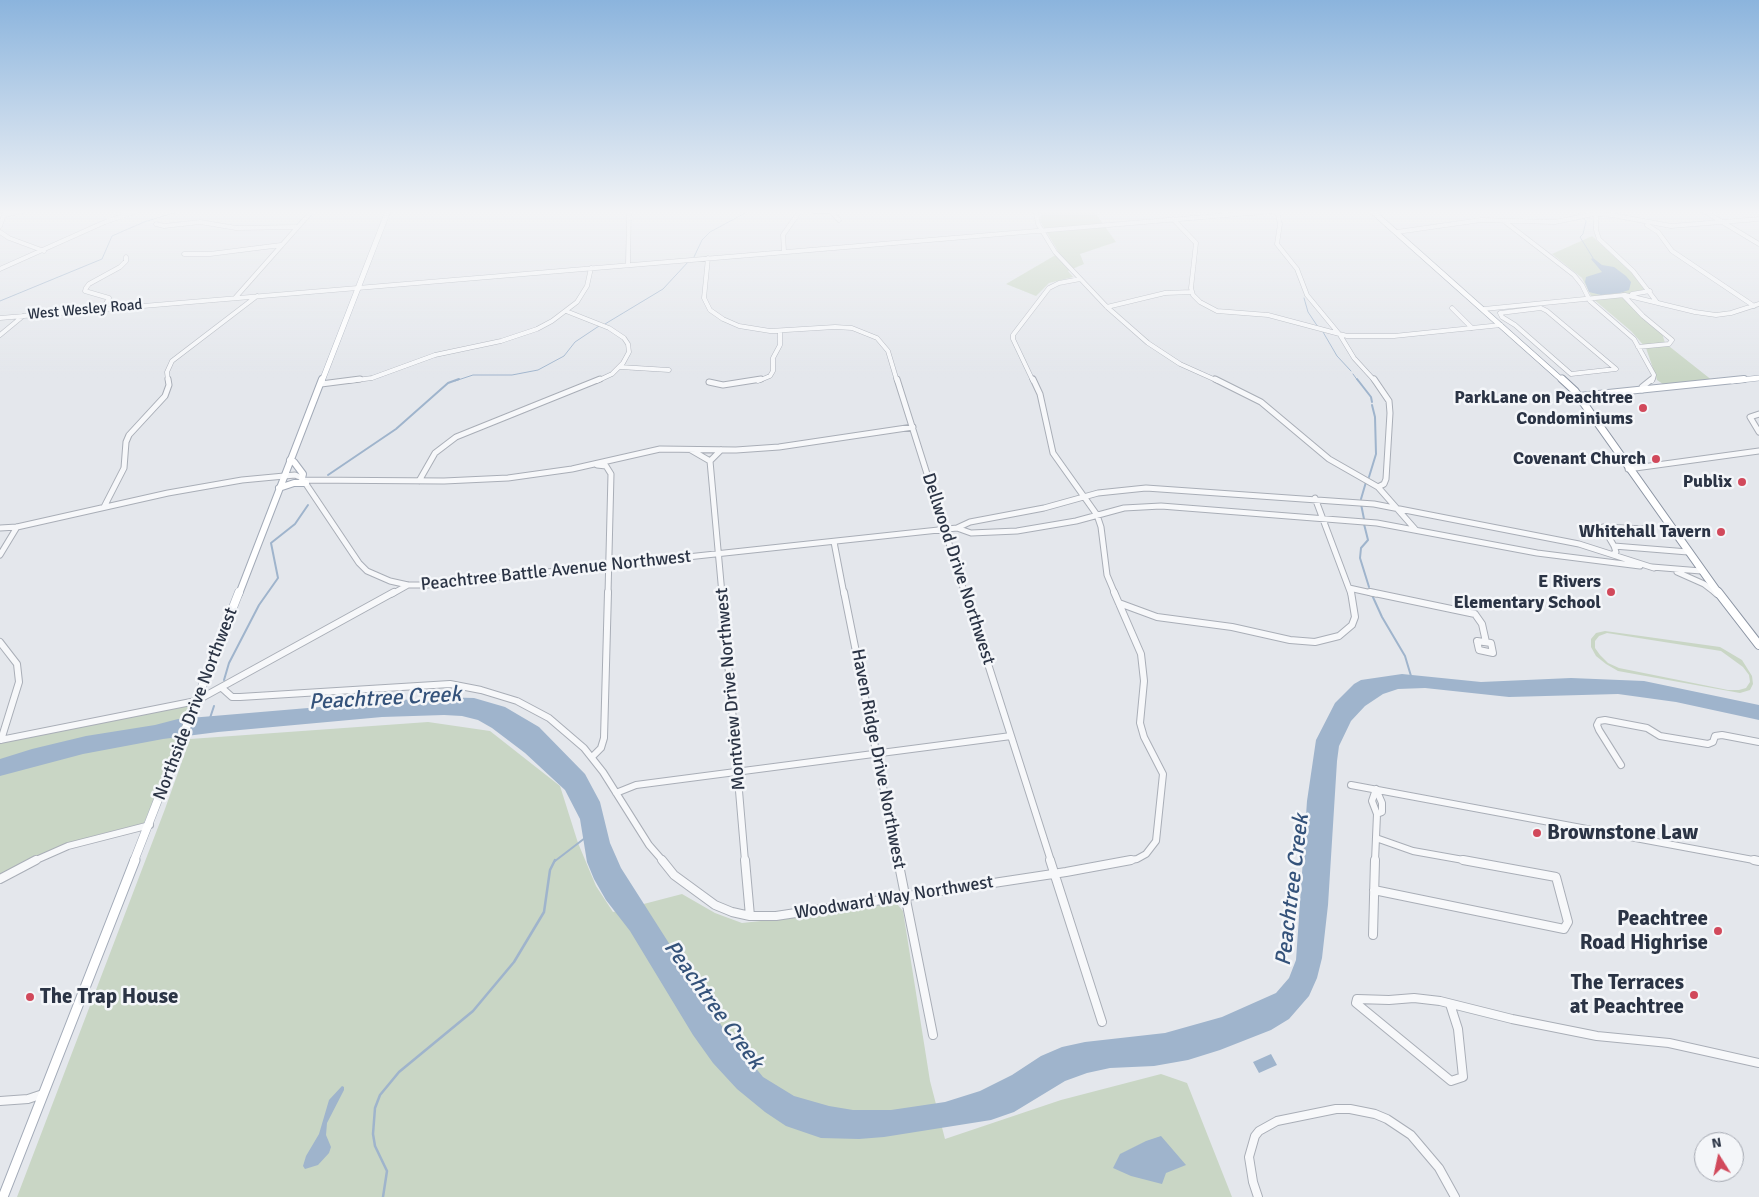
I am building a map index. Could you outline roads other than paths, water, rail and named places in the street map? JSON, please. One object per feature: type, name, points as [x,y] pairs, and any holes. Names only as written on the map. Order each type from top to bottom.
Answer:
[{"type":"highway","points":[[1436,267],[1579,396],[1628,469],[1759,646]]},
{"type":"main road","name":"Northside Drive Northwest","points":[[3,1197],[367,267]]},
{"type":"main road","points":[[1579,396],[1759,378]]},
{"type":"main road","points":[[279,488],[304,480],[303,474],[294,462],[290,460]]},
{"type":"street","points":[[103,309],[109,298],[85,291],[86,288],[89,284],[120,267]]},
{"type":"street","points":[[235,298],[262,267]]},
{"type":"street","name":"West Wesley Road","points":[[0,318],[602,267]]},
{"type":"street","name":"Dellwood Drive Northwest","points":[[707,267],[703,293],[710,310],[723,319],[739,326],[759,330],[780,331],[842,327],[861,330],[877,338],[888,350],[1102,1022]]},
{"type":"street","points":[[1068,267],[1108,307],[1158,351],[1202,375],[1254,397],[1329,459],[1378,486],[1394,507],[1415,529]]},
{"type":"street","points":[[1194,267],[1192,292],[1200,302],[1218,311],[1268,316],[1340,335],[1394,336],[1501,325]]},
{"type":"street","points":[[1295,267],[1310,301],[1340,335],[1354,358],[1380,386],[1389,401],[1386,479],[1384,484],[1378,486]]},
{"type":"street","points":[[1563,267],[1574,275],[1582,285],[1589,299],[1626,330],[1638,346],[1654,375],[1651,382],[1642,387],[1642,390]]},
{"type":"street","points":[[1628,267],[1650,291],[1656,302]]},
{"type":"street","points":[[1696,267],[1754,306]]},
{"type":"street","points":[[321,384],[372,378],[435,354],[512,338],[544,326],[577,302],[585,290],[591,268]]},
{"type":"street","name":"Woodward Way Northwest","points":[[222,688],[232,697],[450,684],[481,690],[517,701],[549,718],[579,742],[592,757],[649,845],[674,875],[715,905],[732,912],[750,916],[776,916],[1137,859],[1151,849],[1158,834],[1162,774],[1160,764],[1142,731],[1140,710],[1144,681],[1143,663],[1138,646],[1108,575],[1101,527],[1096,515],[1053,453],[1042,398],[1014,343],[1013,335],[1049,288],[1059,283],[1080,279]]},
{"type":"street","points":[[1484,309],[1650,291]]},
{"type":"street","points":[[1108,307],[1165,293],[1192,292]]},
{"type":"street","points":[[1624,295],[1695,312],[1716,315],[1730,313],[1759,304]]},
{"type":"street","points":[[1624,295],[1643,316],[1672,340],[1669,344],[1638,346]]},
{"type":"street","points":[[104,507],[124,468],[126,442],[129,435],[164,396],[169,385],[167,372],[172,361],[257,296]]},
{"type":"street","points":[[1531,304],[1536,309]]},
{"type":"street","points":[[1523,305],[1527,310]]},
{"type":"street","points":[[1452,308],[1472,328]]},
{"type":"street","points":[[1541,308],[1547,311],[1616,369],[1571,374],[1515,325],[1502,317],[1500,313],[1527,310],[1541,308]]},
{"type":"street","points":[[419,481],[435,453],[456,437],[601,379],[620,367],[629,352],[628,344],[624,338],[609,328],[566,311]]},
{"type":"street","points":[[0,335],[23,316]]},
{"type":"street","points":[[708,382],[723,385],[757,381],[770,376],[773,371],[773,358],[780,345],[780,331]]},
{"type":"street","points":[[1548,366],[1561,364]]},
{"type":"street","points":[[620,367],[669,370]]},
{"type":"street","points":[[1759,414],[1750,417],[1759,432]]},
{"type":"street","points":[[0,528],[18,527],[232,481],[284,475],[295,475],[304,480],[419,481],[508,478],[594,464],[660,450],[722,450],[794,446],[870,432],[913,427]]},
{"type":"street","points":[[690,450],[710,461],[716,453],[722,450]]},
{"type":"street","points":[[1628,469],[1759,451]]},
{"type":"street","points":[[609,470],[622,458]]},
{"type":"street","name":"Montview Drive Northwest","points":[[710,461],[720,554],[750,916]]},
{"type":"street","points":[[592,757],[601,748],[604,738],[609,566],[609,470],[606,466],[594,464]]},
{"type":"street","name":"Peachtree Battle Avenue Northwest","points":[[304,480],[359,563],[377,576],[408,585],[427,585],[945,530],[958,528],[970,522],[1044,508],[1114,490],[1146,488],[1315,498],[1394,507],[1579,544],[1654,568]]},
{"type":"street","points":[[1119,603],[1157,617],[1232,627],[1290,640],[1315,642],[1339,636],[1352,625],[1355,608],[1315,498]]},
{"type":"street","name":"Peachtree Battle Avenue Northwest","points":[[958,528],[971,533],[1017,531],[1046,527],[1124,508],[1151,506],[1377,523],[1542,554],[1654,568],[1701,570]]},
{"type":"street","points":[[0,556],[18,527]]},
{"type":"street","points":[[1613,554],[1616,552],[1614,546],[1603,527],[1645,529]]},
{"type":"street","name":"Haven Ridge Drive Northwest","points":[[834,542],[933,1036]]},
{"type":"street","points":[[1614,546],[1688,552]]},
{"type":"street","name":"Peachtree Battle Avenue Northwest","points":[[1663,568],[1692,578],[1721,597]]},
{"type":"street","points":[[0,642],[17,664],[19,682],[1,740],[196,701],[408,585]]},
{"type":"street","points":[[1349,588],[1475,614],[1482,624],[1486,642]]},
{"type":"street","points":[[1621,765],[1599,730],[1597,725],[1599,721],[1605,720],[1647,728],[1660,736],[1708,744],[1713,742],[1715,736],[1722,735],[1759,742]]},
{"type":"street","points":[[616,793],[636,785],[1011,736]]},
{"type":"street","points":[[1351,785],[1759,861]]},
{"type":"street","points":[[1373,936],[1377,814],[1382,812],[1382,803],[1376,789]]},
{"type":"street","points":[[0,879],[68,846],[150,825]]},
{"type":"street","points":[[1374,890],[1564,929],[1568,922],[1556,877],[1412,851],[1376,838]]},
{"type":"street","points":[[1450,1004],[1458,1029],[1463,1077],[1451,1081],[1356,1003],[1357,999],[1389,1000],[1414,998],[1450,1004],[1588,1034],[1669,1043],[1759,1063]]},
{"type":"street","points":[[0,1101],[28,1099],[44,1094]]},
{"type":"street","points":[[1258,1197],[1248,1157],[1255,1136],[1259,1131],[1277,1121],[1336,1109],[1350,1109],[1362,1110],[1388,1119],[1411,1135],[1435,1162],[1455,1197]]},
{"type":"water","points":[[1598,267],[1614,267],[1631,282],[1629,290],[1601,295],[1589,292],[1585,282],[1586,277],[1602,272]]},
{"type":"water","points":[[1402,674],[1481,682],[1571,678],[1644,681],[1759,705],[1759,720],[1676,702],[1618,694],[1509,697],[1425,688],[1398,689],[1383,694],[1365,706],[1351,721],[1339,746],[1328,905],[1322,958],[1317,978],[1309,996],[1289,1019],[1271,1030],[1188,1060],[1154,1066],[1110,1068],[1087,1073],[1065,1081],[1014,1112],[991,1120],[884,1137],[859,1139],[821,1138],[786,1126],[737,1089],[713,1063],[693,1035],[630,931],[606,900],[594,879],[587,862],[580,819],[565,790],[525,753],[478,720],[462,716],[444,715],[382,717],[218,732],[163,739],[83,754],[0,776],[0,759],[86,736],[155,725],[178,719],[438,697],[474,698],[505,707],[539,727],[585,774],[600,802],[610,843],[621,868],[723,1028],[763,1077],[794,1096],[829,1106],[853,1110],[891,1110],[945,1102],[980,1091],[1012,1075],[1041,1056],[1062,1047],[1085,1042],[1165,1033],[1222,1017],[1276,993],[1289,978],[1296,960],[1307,801],[1316,740],[1335,703],[1354,684],[1361,680]]},
{"type":"water","points":[[1271,1054],[1277,1065],[1259,1073],[1253,1062]]},
{"type":"water","points":[[342,1086],[344,1090],[327,1123],[326,1135],[331,1147],[329,1153],[318,1165],[305,1169],[303,1166],[306,1156],[319,1134],[329,1100]]},
{"type":"water","points":[[1161,1136],[1186,1165],[1166,1173],[1162,1184],[1131,1176],[1113,1168],[1120,1154]]},
{"type":"waterway","points":[[0,301],[83,267]]},
{"type":"waterway","points":[[605,324],[663,289],[684,267]]},
{"type":"waterway","points":[[1304,298],[1308,312],[1318,327]]},
{"type":"waterway","points":[[455,381],[473,375],[512,375],[538,370],[564,356],[575,342],[599,326]]},
{"type":"waterway","points":[[1323,332],[1337,356],[1351,371]]},
{"type":"waterway","points":[[1353,374],[1358,381]]},
{"type":"waterway","points":[[328,475],[396,429],[448,383],[459,379]]},
{"type":"waterway","points":[[1357,379],[1371,397],[1372,402]]},
{"type":"waterway","points":[[1369,477],[1376,454],[1375,417],[1372,405]]},
{"type":"waterway","points":[[1361,499],[1366,482]]},
{"type":"waterway","points":[[1361,504],[1364,519]]},
{"type":"waterway","points":[[224,680],[229,663],[259,605],[278,578],[271,543],[295,524],[308,505]]},
{"type":"waterway","points":[[1364,524],[1368,540],[1361,548],[1360,558],[1369,587]]},
{"type":"waterway","points":[[1372,595],[1382,617],[1405,656],[1411,676]]},
{"type":"waterway","points":[[210,718],[214,706]]},
{"type":"waterway","points":[[555,861],[585,838]]},
{"type":"waterway","points":[[383,1197],[387,1171],[375,1146],[373,1134],[375,1108],[380,1095],[399,1072],[473,1011],[514,962],[544,912],[550,870],[555,860]]},
{"type":"place","name":"ParkLane on Peachtree Condominiums","points":[[1643,408]]},
{"type":"place","name":"Covenant Church","points":[[1656,459]]},
{"type":"place","name":"Publix","points":[[1742,482]]},
{"type":"place","name":"Whitehall Tavern","points":[[1721,532]]},
{"type":"place","name":"E Rivers Elementary School","points":[[1611,592]]},
{"type":"place","name":"Brownstone Law","points":[[1537,833]]},
{"type":"place","name":"Peachtree Road Highrise","points":[[1718,931]]},
{"type":"place","name":"The Terraces at Peachtree","points":[[1694,995]]},
{"type":"place","name":"The Trap House","points":[[30,997]]},
{"type":"water label","name":"Peachtree Creek","points":[[385,699]]},
{"type":"water label","name":"Peachtree Creek","points":[[1293,890]]},
{"type":"water label","name":"Peachtree Creek","points":[[713,1005]]}]
